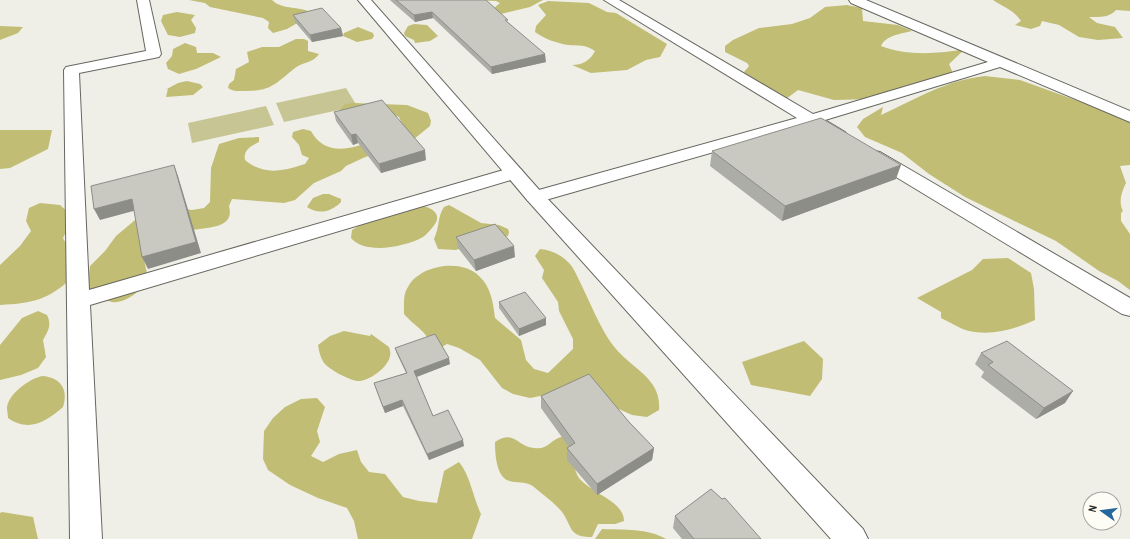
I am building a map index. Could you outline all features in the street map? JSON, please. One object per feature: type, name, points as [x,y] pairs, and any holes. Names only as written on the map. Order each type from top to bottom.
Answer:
[{"type":"street","points":[[86,539],[71,70],[154,54],[143,0]]},
{"type":"street","points":[[364,0],[535,197],[852,539]]},
{"type":"street","points":[[610,0],[1130,308]]},
{"type":"street","points":[[855,0],[1130,117]]},
{"type":"street","points":[[535,197],[812,119],[1002,62]]},
{"type":"street","points":[[78,301],[514,173]]},
{"type":"shaded area","points":[[189,0],[272,0],[281,6],[308,11],[313,14],[287,29],[273,33],[268,28],[269,22],[263,18],[210,7],[205,3]]},
{"type":"shaded area","points":[[469,0],[543,0],[530,7],[501,14],[494,8],[500,3],[496,1]]},
{"type":"shaded area","points":[[993,0],[1130,0],[1130,11],[1116,10],[1107,16],[1089,17],[1097,23],[1115,27],[1123,38],[1098,40],[1079,37],[1059,25],[1042,21],[1040,26],[1031,29],[1015,25],[1021,21],[1018,17],[1012,11]]},
{"type":"shaded area","points":[[548,1],[589,3],[607,12],[616,13],[667,44],[660,57],[646,60],[627,70],[591,73],[572,65],[585,62],[595,51],[585,46],[568,45],[555,42],[535,32],[536,26],[546,15],[538,5]]},
{"type":"shaded area","points":[[847,5],[862,8],[863,21],[898,25],[912,31],[890,37],[883,42],[881,46],[911,53],[944,52],[965,49],[949,64],[952,71],[952,82],[918,87],[874,99],[834,100],[798,90],[778,105],[749,81],[744,72],[749,66],[747,63],[725,52],[725,46],[733,40],[759,28],[792,24],[810,18],[825,7]]},
{"type":"shaded area","points":[[177,12],[195,15],[191,20],[196,28],[195,33],[180,37],[168,35],[161,21],[163,15]]},
{"type":"shaded area","points":[[414,24],[427,25],[438,36],[430,41],[415,43],[414,40],[405,36],[404,33],[408,26]]},
{"type":"shaded area","points":[[0,26],[23,27],[18,33],[0,40]]},
{"type":"shaded area","points":[[358,27],[373,33],[374,36],[372,39],[357,42],[343,36],[344,33]]},
{"type":"shaded area","points":[[296,39],[304,39],[308,41],[308,51],[319,54],[317,57],[298,66],[268,88],[255,91],[234,91],[228,88],[229,84],[234,80],[236,69],[249,62],[247,52],[262,47],[279,47]]},
{"type":"shaded area","points":[[185,43],[196,47],[197,53],[213,53],[221,57],[196,69],[179,74],[168,69],[166,63],[172,56],[173,49]]},
{"type":"shaded area","points":[[985,76],[1020,80],[1095,107],[1130,123],[1130,165],[1120,166],[1126,183],[1121,197],[1123,211],[1121,213],[1121,221],[1130,234],[1130,290],[1118,281],[1099,271],[1056,241],[965,197],[929,174],[902,153],[865,137],[857,127],[863,119],[883,107],[881,115],[944,86],[971,78]]},
{"type":"shaded area","points":[[187,81],[200,84],[203,87],[193,95],[166,97],[168,89],[165,90],[178,83]]},
{"type":"shaded area","points":[[346,88],[357,106],[284,122],[276,103]]},
{"type":"shaded area","points":[[345,104],[407,105],[428,113],[431,121],[430,126],[414,139],[363,158],[346,166],[341,171],[314,183],[295,200],[284,203],[232,199],[229,206],[230,214],[227,220],[222,224],[185,232],[169,241],[144,260],[147,276],[143,286],[134,295],[123,301],[108,301],[94,295],[91,289],[87,291],[90,266],[105,251],[116,236],[141,215],[163,206],[192,210],[204,208],[210,202],[211,168],[219,144],[239,138],[259,137],[259,142],[246,151],[245,160],[259,168],[274,171],[289,169],[305,164],[309,158],[302,155],[299,145],[292,137],[293,132],[303,129],[311,131],[319,142],[330,147],[342,149],[367,143],[403,126],[399,117],[387,112],[338,112]]},
{"type":"shaded area","points":[[266,106],[274,125],[192,143],[188,123]]},
{"type":"shaded area","points":[[0,130],[52,130],[48,149],[10,168],[0,169]]},
{"type":"shaded area","points":[[323,194],[329,194],[341,199],[341,202],[329,210],[320,212],[307,207],[313,198]]},
{"type":"shaded area","points":[[40,203],[60,205],[69,213],[70,224],[63,238],[75,261],[73,277],[56,291],[40,299],[22,303],[0,305],[0,265],[20,246],[31,231],[26,221],[29,208]]},
{"type":"shaded area","points":[[415,204],[426,206],[434,211],[437,218],[436,223],[423,237],[406,244],[386,248],[366,246],[357,243],[351,238],[352,230],[380,213]]},
{"type":"shaded area","points":[[449,205],[481,223],[499,225],[508,229],[508,236],[472,244],[456,250],[438,249],[434,239],[439,219],[444,207]]},
{"type":"shaded area","points":[[540,249],[555,253],[571,265],[599,322],[612,344],[619,353],[650,381],[655,389],[659,399],[659,410],[647,417],[632,415],[588,395],[560,392],[530,398],[513,394],[502,388],[480,360],[459,348],[447,344],[433,352],[428,339],[422,330],[404,314],[406,290],[414,279],[421,273],[441,266],[462,267],[472,270],[483,280],[489,290],[495,318],[521,340],[526,360],[534,369],[548,373],[573,349],[573,339],[559,311],[558,302],[542,278],[544,270],[535,256]]},
{"type":"shaded area","points":[[1008,258],[1031,273],[1034,289],[1035,320],[1003,331],[986,333],[969,331],[941,318],[941,312],[917,298],[972,270],[983,259]]},
{"type":"shaded area","points":[[38,311],[47,315],[49,322],[48,331],[43,340],[46,357],[38,368],[21,375],[0,380],[0,345],[22,318]]},
{"type":"shaded area","points":[[344,331],[370,336],[371,334],[389,347],[390,355],[386,365],[372,377],[361,381],[348,378],[330,368],[324,363],[318,345],[330,336]]},
{"type":"shaded area","points":[[804,341],[823,359],[822,379],[810,396],[751,385],[742,362]]},
{"type":"shaded area","points":[[42,376],[54,379],[62,385],[65,395],[63,407],[44,421],[30,425],[23,425],[8,418],[8,403],[15,393],[31,380]]},
{"type":"shaded area","points":[[317,398],[325,407],[317,431],[320,442],[311,456],[323,462],[339,454],[357,450],[361,462],[369,472],[385,474],[403,497],[437,503],[444,471],[459,462],[469,480],[481,514],[472,539],[358,539],[354,521],[347,508],[318,498],[290,485],[268,470],[263,459],[264,431],[273,418],[285,407],[301,399]]},
{"type":"shaded area","points":[[592,431],[573,463],[576,473],[585,484],[619,508],[623,514],[624,521],[615,524],[598,524],[592,537],[584,537],[572,530],[562,512],[534,487],[526,483],[506,480],[503,477],[497,465],[495,442],[507,437],[512,438],[528,447],[543,448],[557,438]]},
{"type":"shaded area","points":[[2,512],[33,517],[38,539],[0,539],[0,513]]},
{"type":"shaded area","points":[[602,529],[643,531],[659,535],[666,539],[595,539]]},
{"type":"building","points":[[396,0],[486,0],[508,20],[505,20],[545,54],[491,67],[432,12],[414,15]]},
{"type":"building","points":[[322,8],[341,28],[310,35],[293,15]]},
{"type":"building","points":[[382,100],[425,150],[379,164],[356,134],[351,135],[334,112]]},
{"type":"building","points":[[821,118],[901,165],[785,206],[712,151]]},
{"type":"building","points":[[174,165],[196,242],[142,257],[132,199],[94,209],[91,186]]},
{"type":"building","points":[[495,224],[514,246],[474,260],[456,237]]},
{"type":"building","points":[[525,292],[546,318],[519,329],[499,302]]},
{"type":"building","points":[[435,334],[449,358],[414,371],[433,416],[448,410],[463,440],[427,454],[402,400],[383,407],[374,383],[407,373],[395,348]]},
{"type":"building","points":[[1007,341],[1073,391],[1044,408],[988,365],[993,362],[981,353]]},
{"type":"building","points":[[589,374],[629,422],[654,448],[597,484],[567,448],[575,443],[541,396]]},
{"type":"building","points":[[711,489],[722,499],[725,498],[761,539],[694,539],[675,516]]}]
